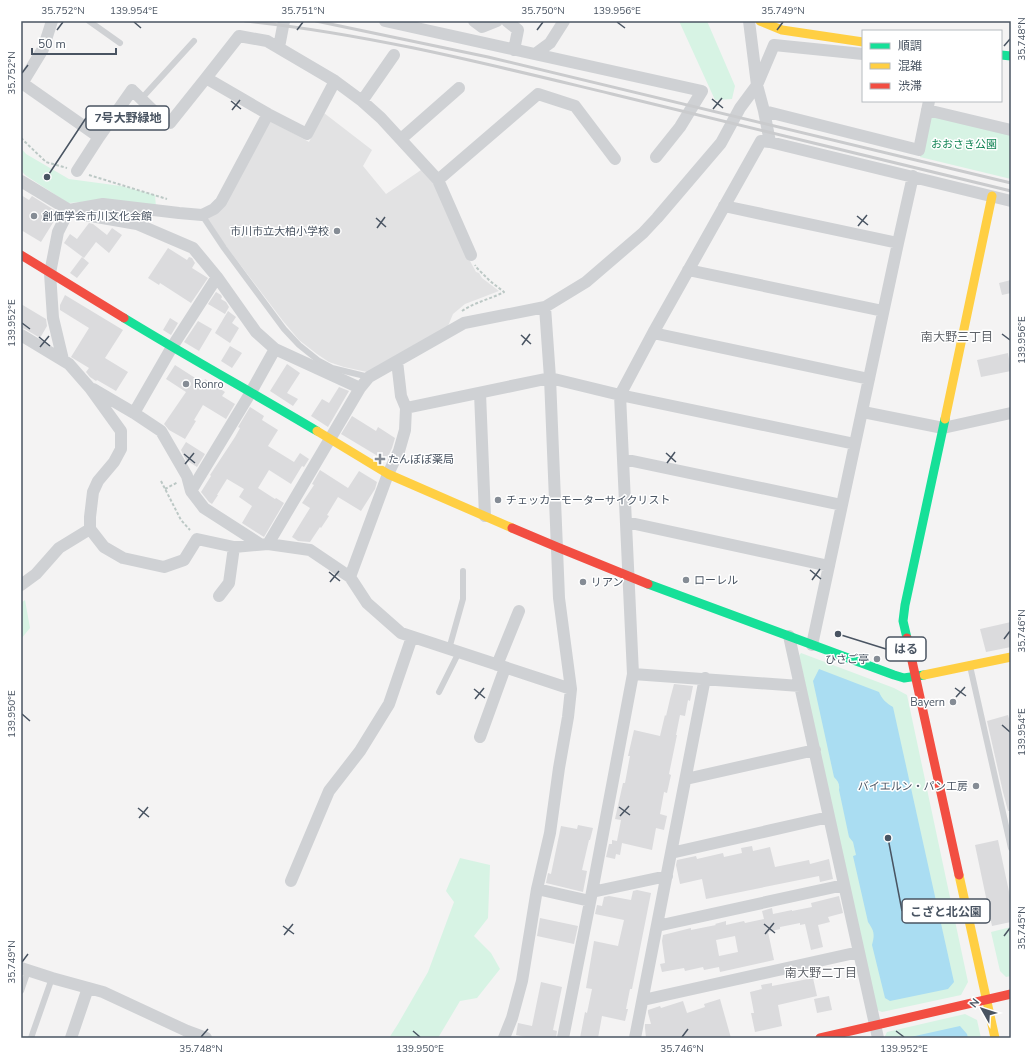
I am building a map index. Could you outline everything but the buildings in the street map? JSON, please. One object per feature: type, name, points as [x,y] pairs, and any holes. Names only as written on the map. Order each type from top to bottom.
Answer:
[{"type":"street","points":[[52,21],[43,49],[22,84],[99,137]]},
{"type":"street","points":[[278,47],[284,21]]},
{"type":"street","points":[[385,21],[702,92],[680,127],[656,157]]},
{"type":"street","points":[[474,21],[482,27],[498,21]]},
{"type":"street","points":[[507,21],[518,30],[514,50]]},
{"type":"street","points":[[535,54],[550,43],[564,21]]},
{"type":"street","points":[[749,21],[757,85],[770,142]]},
{"type":"street","points":[[760,21],[781,25],[804,34],[862,42]]},
{"type":"street","points":[[77,171],[132,90],[142,98],[165,122],[170,123],[239,36],[267,41],[335,81],[362,101],[401,139],[438,180],[470,255]]},
{"type":"street","points":[[264,544],[360,388],[369,377],[464,323],[545,306],[586,282],[643,233],[721,143],[740,108],[757,85],[774,45],[862,54]]},
{"type":"street","points":[[362,101],[394,56]]},
{"type":"street","points":[[206,78],[268,114],[307,134],[335,81]]},
{"type":"street","points":[[401,139],[459,88]]},
{"type":"street","points":[[438,180],[538,94],[575,106],[614,159]]},
{"type":"street","points":[[764,111],[919,150],[928,105],[1011,130]]},
{"type":"street","points":[[69,210],[103,204],[179,213],[202,214],[214,209],[221,202],[268,114]]},
{"type":"street","points":[[563,1038],[633,674],[620,395],[653,333],[761,141],[913,176],[1011,201]]},
{"type":"street","points":[[812,645],[913,176]]},
{"type":"street","points":[[21,181],[69,210],[85,215],[137,224],[193,248],[217,277],[256,332],[275,349],[360,388]]},
{"type":"street","points":[[992,196],[904,605],[903,620],[995,1038]]},
{"type":"street","points":[[724,206],[898,243]]},
{"type":"street","points":[[63,360],[53,318],[50,273],[58,232],[69,210]]},
{"type":"street","points":[[21,255],[172,347],[251,392],[388,474],[628,576],[894,676],[904,678],[915,677],[1011,656]]},
{"type":"street","points":[[688,270],[883,311]]},
{"type":"street","points":[[134,413],[172,347],[217,277]]},
{"type":"street","points":[[504,1038],[512,1018],[522,982],[536,889],[550,832],[571,690],[559,598],[550,378],[545,306]]},
{"type":"street","points":[[653,333],[869,379]]},
{"type":"street","points":[[21,335],[69,364],[90,388],[121,431],[122,449],[114,462],[98,481],[93,492],[90,529],[104,547],[123,558],[164,567],[184,560],[197,539],[234,547],[264,544],[310,550],[350,577],[367,603],[401,633],[571,690]]},
{"type":"street","points":[[191,491],[251,392],[275,349]]},
{"type":"street","points":[[350,577],[388,474],[399,451],[405,430],[406,408],[401,396],[397,361]]},
{"type":"street","points":[[406,408],[550,378],[620,395],[855,444]]},
{"type":"street","points":[[90,388],[134,413],[161,431],[187,476],[191,491],[204,508],[264,544]]},
{"type":"street","points":[[480,393],[485,516]]},
{"type":"street","points":[[863,412],[943,428],[1011,413]]},
{"type":"street","points":[[624,459],[842,505]]},
{"type":"street","points":[[626,522],[829,566]]},
{"type":"street","points":[[21,585],[36,574],[59,548],[90,529]]},
{"type":"street","points":[[219,596],[229,583],[234,547]]},
{"type":"street","points":[[480,737],[519,611]]},
{"type":"street","points":[[789,636],[877,1032]]},
{"type":"street","points":[[291,880],[329,791],[360,751],[389,704],[412,637]]},
{"type":"street","points":[[633,674],[800,686]]},
{"type":"street","points":[[635,1038],[705,678]]},
{"type":"street","points":[[686,779],[814,750]]},
{"type":"street","points":[[671,853],[829,816]]},
{"type":"street","points":[[536,889],[591,896],[667,876]]},
{"type":"street","points":[[657,926],[844,885]]},
{"type":"street","points":[[643,1000],[859,952]]},
{"type":"street","points":[[24,969],[103,992],[206,1038]]},
{"type":"street","points":[[71,1038],[88,988]]},
{"type":"street","points":[[820,1038],[877,1032],[1011,994]]},
{"type":"lane","points":[[89,21],[120,43]]},
{"type":"lane","points":[[142,98],[194,41]]},
{"type":"lane","points":[[202,214],[224,248],[284,329],[299,345],[332,368],[369,377]]},
{"type":"lane","points":[[438,692],[454,651],[463,599],[463,571]]},
{"type":"lane","points":[[970,665],[1011,848]]},
{"type":"lane","points":[[21,991],[24,969]]},
{"type":"lane","points":[[31,1038],[52,978]]},
{"type":"path","points":[[21,138],[46,162],[172,201],[179,213]]},
{"type":"path","points":[[462,311],[469,306],[504,292],[476,267],[470,255]]},
{"type":"path","points":[[160,481],[181,520],[197,539]]},
{"type":"shaded area","name":"市川市立大柏小学校","points":[[324,113],[372,150],[363,166],[386,194],[424,168],[436,182],[476,272],[499,291],[465,304],[453,314],[448,326],[367,372],[329,362],[299,340],[226,246],[206,217],[269,120],[309,142]]},
{"type":"green space","points":[[679,21],[707,21],[735,86],[732,99],[715,100]]},
{"type":"green space","name":"おおさき公園","points":[[929,112],[1011,132],[1011,179],[920,157]]},
{"type":"green space","points":[[21,148],[26,154],[69,179],[121,186],[155,195],[156,207],[107,200],[68,203],[25,175],[21,170]]},
{"type":"green space","points":[[25,600],[30,628],[21,639],[21,603]]},
{"type":"green space","points":[[801,653],[894,688],[907,695],[968,982],[961,995],[882,1012],[877,1010],[799,656]]},
{"type":"green space","points":[[460,858],[490,865],[488,918],[474,936],[491,953],[500,969],[477,998],[460,1001],[438,1038],[389,1038],[428,972],[454,902],[446,891]]},
{"type":"green space","points":[[1011,927],[1011,976],[1006,977],[1000,971],[991,932]]},
{"type":"green space","points":[[965,1014],[977,1020],[981,1038],[884,1038],[887,1032]]},
{"type":"water","points":[[819,669],[879,692],[884,701],[893,707],[954,982],[948,989],[890,1001],[885,998],[872,945],[872,928],[868,922],[853,856],[856,855],[853,842],[849,837],[839,784],[834,777],[813,681]]},
{"type":"water","points":[[960,1026],[967,1034],[968,1038],[906,1038]]},
{"type":"railway","points":[[245,21],[384,42],[476,62],[1011,191]]},
{"type":"railway","points":[[316,21],[488,57],[1011,183]]},
{"type":"traffic: fast","points":[[1002,55],[1011,56]]},
{"type":"traffic: fast","points":[[124,318],[317,431]]},
{"type":"traffic: fast","points":[[907,638],[903,621],[905,605],[945,419]]},
{"type":"traffic: fast","points":[[648,584],[894,675],[904,678],[924,675]]},
{"type":"traffic: slow","points":[[760,21],[782,30],[862,42]]},
{"type":"traffic: slow","points":[[945,419],[992,196]]},
{"type":"traffic: slow","points":[[317,431],[388,474],[512,528]]},
{"type":"traffic: slow","points":[[924,675],[1011,657]]},
{"type":"traffic: slow","points":[[959,875],[995,1038]]},
{"type":"traffic: jam","points":[[21,255],[124,318]]},
{"type":"traffic: jam","points":[[512,528],[648,584]]},
{"type":"traffic: jam","points":[[907,638],[959,875]]},
{"type":"traffic: jam","points":[[820,1038],[1011,994]]},
{"type":"place","name":"7号大野緑地","points":[[47,177]]},
{"type":"place","name":"創価学会市川文化会館","points":[[34,216]]},
{"type":"place","name":"市川市立大柏小学校","points":[[337,231]]},
{"type":"place","name":"Ronro","points":[[186,384]]},
{"type":"place","name":"たんぽぽ薬局","points":[[380,459]]},
{"type":"place","name":"チェッカーモーターサイクリスト","points":[[498,500]]},
{"type":"place","name":"ローレル","points":[[686,580]]},
{"type":"place","name":"リアン","points":[[583,582]]},
{"type":"place","name":"はる","points":[[838,634]]},
{"type":"place","name":"ひさご亭","points":[[877,659]]},
{"type":"place","name":"Bayern","points":[[953,702]]},
{"type":"place","name":"バイエルン・パン工房","points":[[976,786]]},
{"type":"place","name":"こざと北公園","points":[[888,838]]},
{"type":"district","name":"南大野三丁目","points":[[957,337]]},
{"type":"district","name":"南大野二丁目","points":[[821,973]]}]
